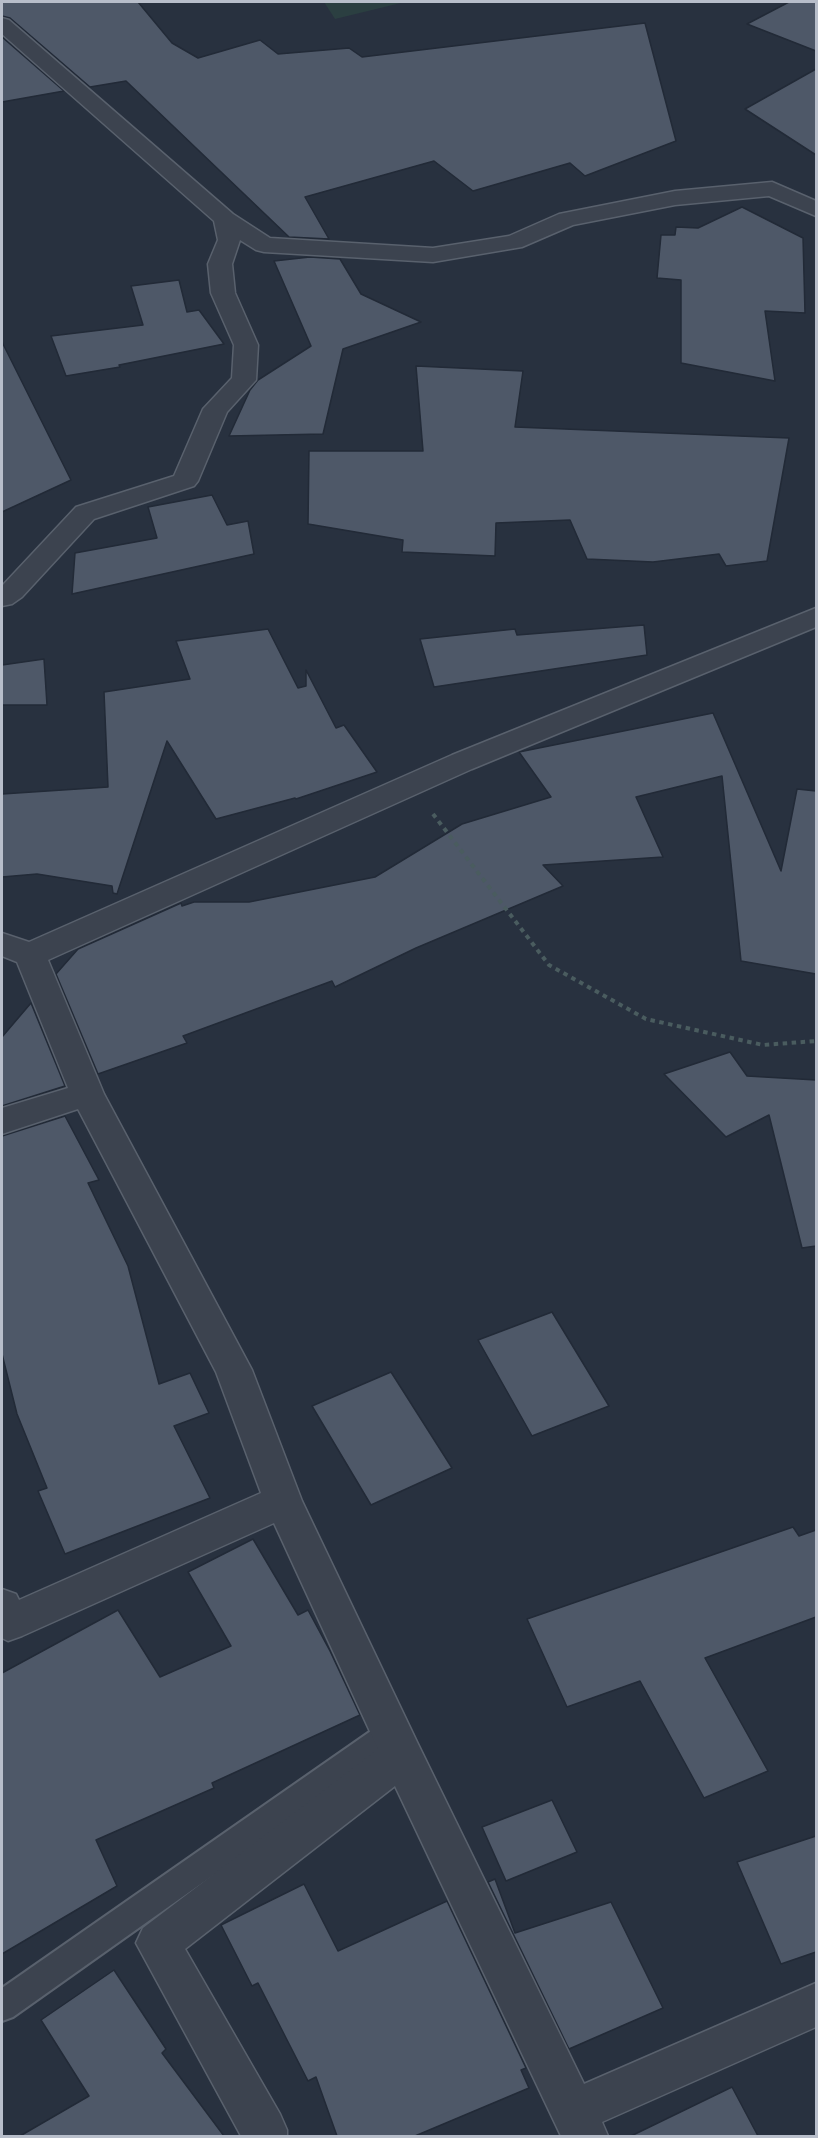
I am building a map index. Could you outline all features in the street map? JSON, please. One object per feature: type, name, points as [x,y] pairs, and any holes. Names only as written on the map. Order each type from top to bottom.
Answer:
[{"type":"street","points":[[2,24],[225,219],[264,245],[433,255],[514,242],[567,219],[675,198],[772,189],[816,210]]},
{"type":"street","points":[[2,598],[12,591],[84,513],[185,481],[216,409],[244,380],[246,345],[223,293],[220,264],[229,240],[225,219]]},
{"type":"street","points":[[816,616],[16,949],[87,1094],[234,1370],[283,1502],[396,1744],[580,2124],[816,2005]]},
{"type":"street","points":[[2,1121],[87,1094]]},
{"type":"street","points":[[2,1606],[8,1623],[283,1502]]},
{"type":"street","points":[[264,2136],[264,2130],[158,1943],[396,1744]]},
{"type":"lane","points":[[2,2006],[396,1744]]},
{"type":"path","points":[[411,785],[549,965],[646,1019],[763,1045],[816,1041]]},
{"type":"green space","points":[[324,2],[405,2],[335,19]]},
{"type":"building","points":[[2,2],[138,2],[172,43],[198,58],[260,40],[278,54],[349,48],[362,57],[645,23],[676,141],[585,176],[570,163],[473,191],[434,161],[305,197],[329,239],[289,237],[126,81],[90,87],[10,18],[2,16]]},
{"type":"building","points":[[789,2],[816,2],[816,51],[747,24]]},
{"type":"building","points":[[2,37],[64,91],[2,102]]},
{"type":"building","points":[[816,69],[816,155],[745,109]]},
{"type":"building","points":[[742,207],[803,238],[805,313],[765,311],[775,381],[681,363],[681,280],[657,278],[661,235],[675,235],[676,227],[698,228]]},
{"type":"building","points":[[310,257],[340,259],[361,294],[421,322],[343,349],[323,434],[229,436],[250,390],[258,380],[311,346],[274,261]]},
{"type":"building","points":[[179,280],[187,312],[199,310],[224,344],[119,365],[120,367],[66,376],[51,336],[143,325],[131,286]]},
{"type":"building","points":[[2,342],[71,480],[2,512]]},
{"type":"building","points":[[416,366],[523,371],[515,427],[789,438],[767,561],[726,566],[719,554],[653,562],[587,559],[570,520],[496,523],[495,556],[402,552],[403,540],[308,524],[309,451],[423,451]]},
{"type":"building","points":[[212,495],[227,525],[248,521],[254,554],[72,594],[75,553],[157,538],[148,507]]},
{"type":"building","points":[[644,625],[647,655],[434,687],[420,639],[515,629],[517,635]]},
{"type":"building","points":[[268,629],[298,688],[306,686],[306,670],[336,728],[344,725],[377,772],[296,799],[216,819],[167,741],[117,894],[113,893],[112,886],[37,874],[2,877],[2,794],[108,787],[104,692],[190,679],[176,641]]},
{"type":"building","points":[[44,659],[47,705],[2,705],[2,665]]},
{"type":"building","points":[[713,713],[781,871],[797,789],[816,791],[816,974],[741,961],[722,776],[636,797],[663,857],[543,865],[563,886],[416,948],[335,987],[332,981],[183,1036],[187,1043],[98,1074],[56,974],[78,949],[181,903],[182,906],[194,902],[249,902],[375,877],[462,824],[551,797],[519,752]]},
{"type":"building","points":[[31,1003],[65,1086],[2,1106],[2,1037]]},
{"type":"building","points":[[730,1052],[747,1076],[816,1080],[816,1246],[802,1248],[769,1115],[726,1137],[664,1074]]},
{"type":"building","points":[[65,1116],[99,1180],[88,1183],[128,1266],[159,1384],[190,1373],[209,1413],[174,1426],[210,1498],[65,1554],[38,1491],[47,1488],[17,1414],[2,1354],[2,1136]]},
{"type":"building","points":[[552,1312],[609,1406],[532,1436],[478,1340]]},
{"type":"building","points":[[391,1372],[452,1468],[371,1505],[312,1406]]},
{"type":"building","points":[[793,1527],[799,1536],[816,1530],[816,1617],[705,1658],[768,1771],[704,1798],[640,1681],[567,1707],[527,1619]]},
{"type":"building","points":[[253,1539],[298,1615],[308,1610],[360,1715],[212,1783],[214,1788],[96,1840],[117,1886],[2,1954],[2,1673],[118,1610],[160,1677],[231,1646],[188,1572]]},
{"type":"building","points":[[552,1800],[577,1852],[506,1881],[482,1827]]},
{"type":"building","points":[[816,1836],[816,1952],[781,1964],[737,1862]]},
{"type":"building","points":[[495,1879],[515,1933],[611,1902],[663,2008],[569,2049],[488,1882]]},
{"type":"building","points":[[304,1884],[338,1951],[447,1901],[526,2068],[521,2070],[529,2088],[415,2136],[337,2136],[316,2077],[308,2081],[258,1983],[252,1986],[221,1925]]},
{"type":"building","points":[[114,1970],[166,2049],[162,2053],[224,2136],[20,2136],[89,2096],[41,2020]]},
{"type":"building","points":[[732,2087],[758,2136],[631,2136]]}]
